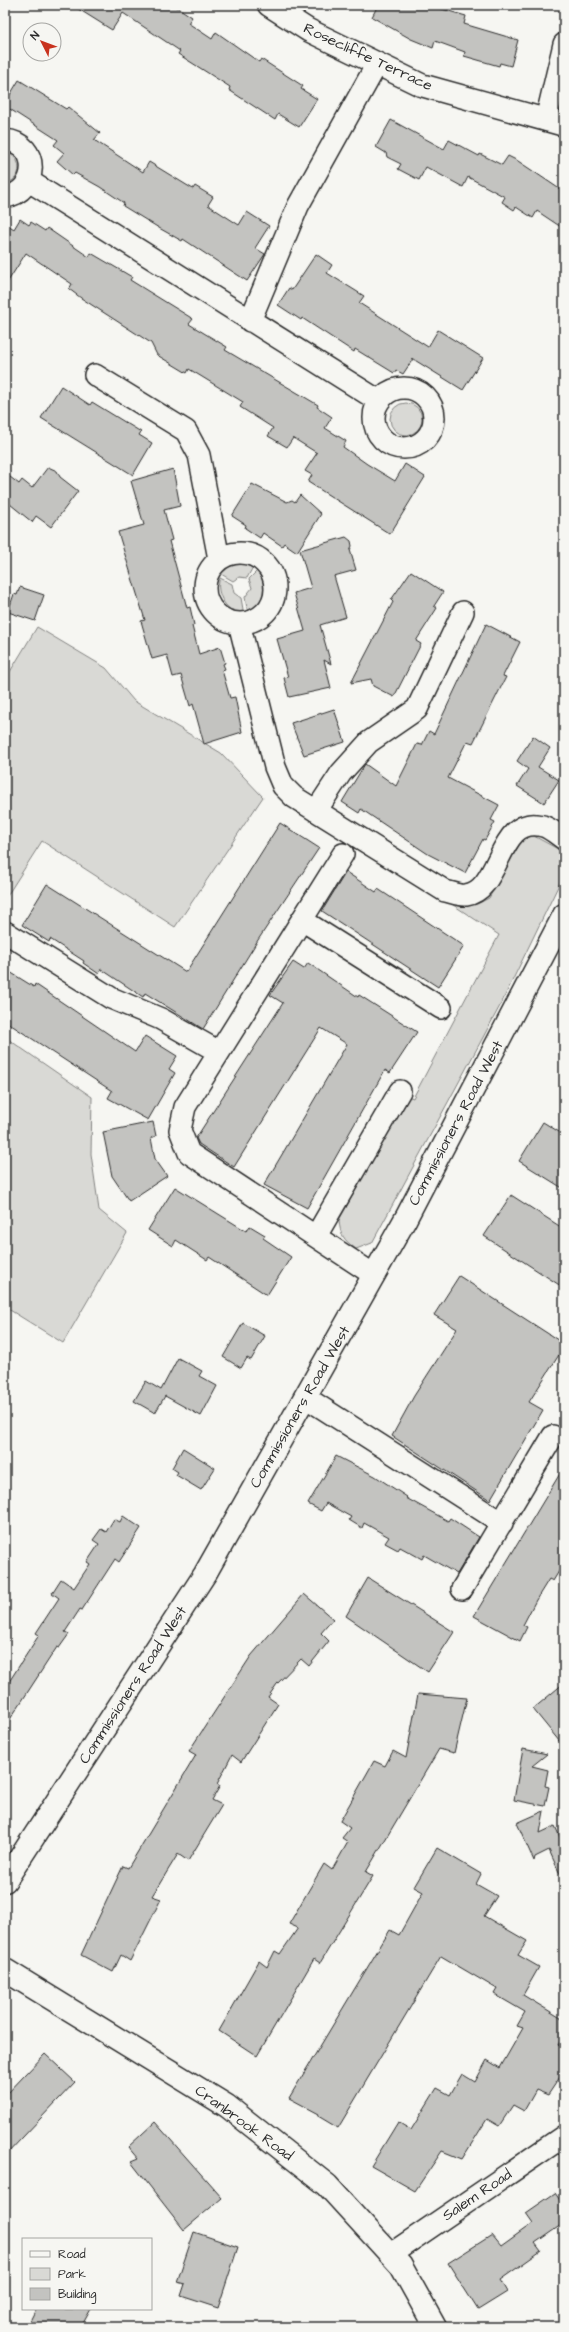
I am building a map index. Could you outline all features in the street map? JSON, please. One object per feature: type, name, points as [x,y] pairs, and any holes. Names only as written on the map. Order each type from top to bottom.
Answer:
[{"type":"main road","name":"Rosecliffe Terrace","points":[[269,5],[308,30],[421,85],[555,123]]},
{"type":"main road","name":"Commissioners Road West","points":[[5,1881],[205,1574],[406,1218],[564,915]]},
{"type":"main road","name":"Cranbrook Road","points":[[5,1970],[227,2106],[327,2184],[401,2266],[436,2327]]},
{"type":"street","points":[[555,123],[564,44]]},
{"type":"street","points":[[250,321],[298,206],[377,64]]},
{"type":"street","points":[[5,140],[15,142],[29,155],[32,172],[29,181],[23,189],[15,194],[5,197]]},
{"type":"street","points":[[29,181],[379,401]]},
{"type":"street","points":[[95,375],[186,431],[199,455],[219,559]]},
{"type":"street","points":[[242,552],[254,555],[264,561],[274,577],[275,595],[270,607],[262,616],[251,622],[228,622],[211,608],[206,599],[206,577],[211,567],[219,559],[230,554],[242,552]]},
{"type":"street","points":[[316,811],[341,774],[369,742],[417,709],[463,612]]},
{"type":"street","points":[[239,623],[275,768],[283,786],[294,797],[445,891],[466,895],[484,886],[508,839],[523,827],[543,826],[564,839]]},
{"type":"street","points":[[343,854],[185,1107],[180,1130],[189,1153],[374,1275]]},
{"type":"street","points":[[302,920],[441,1008]]},
{"type":"street","points":[[5,932],[111,998],[161,1019],[219,1052]]},
{"type":"street","points":[[316,1236],[400,1091]]},
{"type":"street","points":[[305,1397],[502,1522]]},
{"type":"street","points":[[462,1589],[553,1436]]},
{"type":"street","name":"Salem Road","points":[[391,2254],[564,2136]]},
{"type":"green space","points":[[5,152],[15,158],[19,168],[16,178],[5,184]]},
{"type":"green space","points":[[406,403],[417,408],[422,419],[417,430],[406,435],[395,430],[390,419],[395,408]]},
{"type":"green space","points":[[243,563],[253,567],[247,578],[239,577],[233,581],[221,574],[230,566]]},
{"type":"green space","points":[[258,570],[263,582],[263,594],[258,606],[248,614],[245,597],[252,588],[249,579]]},
{"type":"green space","points":[[220,578],[232,584],[234,593],[241,598],[244,615],[233,611],[224,602],[219,590]]},
{"type":"green space","points":[[37,627],[106,668],[134,701],[221,753],[263,797],[175,927],[42,841],[5,899],[5,680]]},
{"type":"green space","points":[[532,835],[556,848],[563,855],[564,874],[501,1004],[372,1243],[356,1249],[343,1237],[340,1230],[339,1220],[408,1096],[413,1098],[499,935],[447,901],[477,904],[489,898],[524,836]]},
{"type":"green space","points":[[5,1037],[92,1097],[91,1154],[99,1210],[127,1233],[63,1343],[5,1307]]},
{"type":"building","points":[[72,5],[174,5],[192,17],[188,23],[212,39],[216,32],[259,62],[261,59],[303,86],[301,89],[317,99],[299,127],[278,114],[275,120],[229,90],[230,87],[178,54],[180,51],[123,13],[112,30]]},
{"type":"building","points":[[378,5],[428,5],[466,16],[464,24],[518,40],[511,66],[500,63],[499,66],[464,56],[465,52],[435,41],[433,48],[411,39],[372,17]]},
{"type":"building","points":[[19,80],[66,109],[68,107],[100,133],[94,140],[143,172],[149,162],[193,189],[195,186],[213,197],[208,205],[239,225],[247,212],[269,226],[255,248],[265,254],[247,281],[183,239],[182,241],[123,206],[124,203],[100,187],[75,173],[73,175],[57,161],[64,153],[54,145],[58,140],[5,106],[5,103]]},
{"type":"building","points":[[391,120],[444,149],[449,140],[479,156],[480,154],[502,165],[508,156],[518,161],[564,192],[564,229],[537,211],[533,218],[516,207],[514,210],[502,202],[505,197],[468,177],[463,187],[426,167],[419,180],[398,169],[401,164],[387,157],[386,153],[376,147]]},
{"type":"building","points":[[20,219],[29,225],[31,222],[45,231],[47,228],[89,257],[91,253],[132,277],[130,280],[193,319],[189,324],[227,347],[225,350],[318,405],[317,407],[332,417],[325,428],[346,441],[343,447],[367,464],[395,481],[405,464],[425,477],[390,534],[308,482],[312,475],[305,471],[317,453],[293,438],[287,447],[268,436],[273,428],[240,407],[243,402],[189,369],[187,373],[157,355],[151,343],[81,298],[69,289],[72,284],[26,253],[5,286],[5,223],[14,229]]},
{"type":"building","points":[[316,254],[332,265],[327,273],[364,296],[359,303],[428,347],[438,330],[483,358],[463,390],[413,359],[403,374],[396,370],[394,373],[355,349],[354,352],[302,318],[301,320],[278,305],[289,288],[292,290]]},
{"type":"building","points":[[61,386],[90,405],[92,402],[141,432],[139,435],[152,443],[133,475],[41,418]]},
{"type":"building","points":[[48,467],[57,471],[60,477],[78,491],[51,527],[36,516],[32,522],[5,500],[5,473],[19,484],[22,480],[32,488]]},
{"type":"building","points":[[173,469],[180,506],[164,510],[172,540],[169,541],[187,608],[190,607],[194,625],[192,626],[199,654],[220,647],[225,663],[223,664],[225,669],[222,670],[230,698],[235,697],[242,732],[204,744],[193,704],[190,706],[181,675],[173,677],[167,655],[152,659],[141,621],[145,620],[118,532],[144,525],[131,481]]},
{"type":"building","points":[[252,484],[287,502],[292,500],[295,502],[300,495],[321,514],[297,552],[284,543],[282,546],[263,533],[260,538],[245,528],[246,525],[232,516]]},
{"type":"building","points":[[346,537],[351,541],[352,546],[350,550],[356,570],[334,576],[346,617],[320,625],[331,664],[324,660],[331,688],[289,697],[284,678],[288,677],[277,639],[305,631],[294,593],[311,588],[300,550]]},
{"type":"building","points":[[411,571],[443,592],[434,606],[437,608],[416,641],[421,644],[394,697],[373,686],[371,679],[351,683],[393,602],[391,600]]},
{"type":"building","points":[[20,587],[44,595],[35,621],[8,612],[14,594],[17,595]]},
{"type":"building","points":[[486,624],[520,642],[503,676],[506,677],[473,743],[467,741],[448,778],[499,805],[491,820],[495,822],[485,840],[483,839],[465,873],[428,854],[361,809],[359,813],[342,802],[365,764],[396,786],[417,744],[422,745],[429,731],[434,734]]},
{"type":"building","points":[[334,709],[345,742],[304,755],[291,723]]},
{"type":"building","points":[[533,736],[550,748],[538,767],[559,780],[544,803],[517,786],[528,769],[517,761]]},
{"type":"building","points":[[280,823],[319,848],[258,940],[203,1029],[145,993],[143,997],[101,969],[99,974],[83,963],[84,961],[50,939],[49,942],[22,925],[47,884],[186,972]]},
{"type":"building","points":[[346,872],[376,892],[378,889],[464,946],[438,987],[322,911]]},
{"type":"building","points":[[293,962],[304,969],[308,963],[358,997],[359,995],[417,1032],[390,1073],[385,1070],[307,1208],[264,1185],[347,1044],[321,1028],[234,1167],[199,1144],[196,1138],[283,1003],[270,995]]},
{"type":"building","points":[[5,969],[34,987],[35,984],[135,1052],[145,1036],[177,1056],[169,1069],[175,1073],[148,1120],[108,1098],[112,1091],[5,1021]]},
{"type":"building","points":[[153,1122],[156,1136],[151,1138],[155,1159],[167,1176],[129,1201],[112,1176],[103,1132]]},
{"type":"building","points":[[543,1122],[564,1135],[564,1189],[519,1161]]},
{"type":"building","points":[[175,1187],[246,1231],[250,1226],[265,1235],[263,1238],[291,1257],[267,1295],[209,1257],[207,1260],[176,1240],[173,1246],[148,1230]]},
{"type":"building","points":[[511,1195],[564,1229],[564,1288],[484,1236]]},
{"type":"building","points":[[459,1276],[564,1344],[564,1347],[529,1402],[543,1410],[490,1500],[392,1436],[414,1396],[457,1329],[434,1315]]},
{"type":"building","points":[[243,1323],[265,1336],[251,1360],[247,1358],[241,1368],[223,1357]]},
{"type":"building","points":[[178,1358],[202,1371],[199,1376],[217,1386],[201,1416],[165,1396],[155,1413],[134,1401],[146,1381],[161,1390]]},
{"type":"building","points":[[183,1448],[215,1468],[201,1490],[176,1475],[178,1472],[172,1468]]},
{"type":"building","points":[[336,1456],[375,1476],[407,1497],[406,1498],[448,1521],[450,1518],[479,1537],[457,1574],[424,1555],[422,1559],[400,1547],[398,1550],[385,1543],[389,1537],[364,1523],[362,1528],[349,1520],[351,1517],[326,1503],[321,1511],[308,1504]]},
{"type":"building","points":[[564,1467],[564,1563],[553,1581],[549,1579],[536,1600],[523,1625],[527,1627],[520,1641],[474,1616]]},
{"type":"building","points":[[123,1516],[141,1528],[119,1562],[115,1559],[82,1610],[80,1609],[65,1632],[69,1634],[59,1648],[57,1647],[5,1727],[5,1688],[39,1635],[36,1633],[59,1598],[52,1593],[61,1579],[74,1588],[90,1564],[87,1562],[99,1544],[93,1540],[101,1529],[106,1532],[114,1519],[120,1522]]},
{"type":"building","points":[[368,1578],[454,1632],[428,1672],[346,1616]]},
{"type":"building","points":[[304,1594],[333,1619],[321,1633],[329,1641],[309,1666],[301,1659],[277,1684],[268,1697],[278,1704],[241,1762],[232,1755],[217,1784],[220,1786],[212,1800],[222,1805],[188,1861],[178,1854],[152,1896],[161,1899],[130,1961],[121,1955],[113,1972],[81,1955],[123,1866],[128,1868],[196,1755],[189,1751],[251,1656]]},
{"type":"building","points":[[564,1683],[564,1747],[533,1709]]},
{"type":"building","points":[[418,1694],[467,1698],[454,1753],[439,1749],[366,1872],[373,1876],[320,1963],[314,1959],[257,2056],[219,2031],[259,1961],[267,1967],[275,1951],[280,1954],[298,1928],[289,1924],[324,1864],[332,1870],[348,1842],[342,1838],[350,1828],[340,1821],[374,1761],[385,1766],[393,1751],[406,1758]]},
{"type":"building","points":[[523,1749],[547,1754],[532,1766],[548,1770],[545,1786],[549,1787],[545,1806],[514,1800]]},
{"type":"building","points":[[544,1811],[540,1833],[555,1826],[564,1846],[564,1883],[549,1850],[535,1857],[534,1861],[517,1823]]},
{"type":"building","points":[[437,1848],[481,1874],[476,1884],[497,1896],[484,1916],[527,1941],[518,1955],[539,1967],[523,1995],[564,2020],[564,2034],[558,2045],[564,2049],[564,2071],[548,2095],[536,2090],[524,2111],[513,2105],[499,2126],[487,2119],[462,2159],[442,2151],[415,2191],[371,2166],[398,2122],[411,2130],[437,2088],[450,2095],[462,2074],[475,2082],[487,2060],[500,2068],[523,2028],[517,2026],[525,2012],[494,1994],[497,1989],[441,1956],[338,2128],[318,2116],[319,2114],[289,2098],[390,1930],[399,1935],[423,1892],[414,1887]]},
{"type":"building","points":[[45,2054],[75,2082],[5,2156],[5,2096]]},
{"type":"building","points":[[155,2122],[222,2198],[184,2230],[131,2162],[138,2159],[128,2147]]},
{"type":"building","points":[[555,2193],[564,2206],[564,2223],[535,2243],[541,2251],[500,2280],[507,2292],[478,2310],[448,2263],[492,2235],[501,2246],[533,2223],[526,2213]]},
{"type":"building","points":[[194,2232],[238,2247],[218,2308],[181,2296],[185,2284],[177,2282]]},
{"type":"building","points":[[36,2310],[90,2310],[81,2327],[27,2327]]}]
